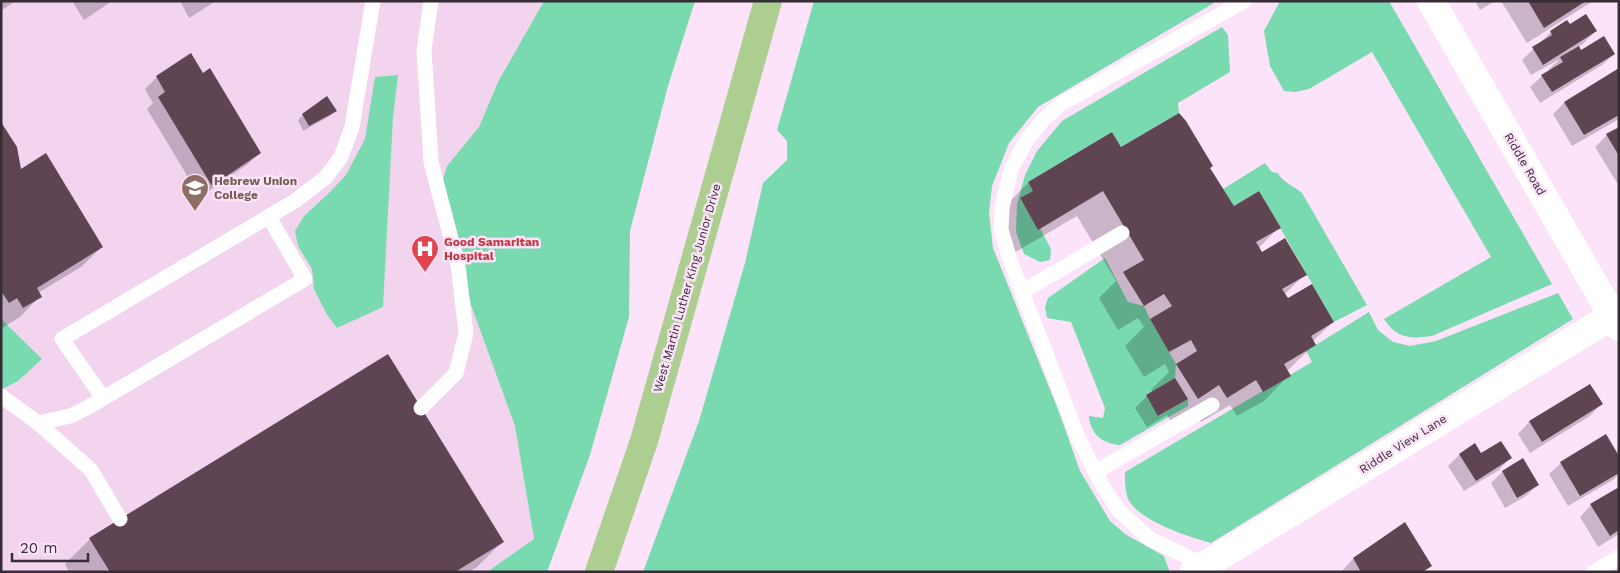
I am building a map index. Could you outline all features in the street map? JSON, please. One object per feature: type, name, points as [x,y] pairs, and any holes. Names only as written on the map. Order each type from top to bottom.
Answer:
[{"type":"main road","name":"West Martin Luther King Junior Drive","points":[[599,572],[644,441],[768,1]]},
{"type":"street","name":"Riddle Road","points":[[1431,1],[1615,322]]},
{"type":"street","name":"Riddle View Lane","points":[[1199,568],[1615,322]]},
{"type":"lane","points":[[103,398],[62,339],[295,202],[326,177],[341,157],[352,127],[373,1]]},
{"type":"lane","points":[[421,408],[456,373],[466,333],[458,265],[431,162],[424,50],[431,1]]},
{"type":"lane","points":[[1199,568],[1150,539],[1119,511],[1095,472],[1079,440],[1011,263],[1001,230],[1002,208],[1011,169],[1026,141],[1042,120],[1061,104],[1244,1]]},
{"type":"lane","points":[[38,423],[70,416],[305,279],[269,217]]},
{"type":"lane","points":[[1022,292],[1122,234]]},
{"type":"lane","points":[[1,396],[38,423],[91,470],[120,519]]},
{"type":"lane","points":[[1095,472],[1212,405]]},
{"type":"lane","points":[[1594,572],[1619,556]]},
{"type":"shaded area","points":[[1,1],[544,1],[498,82],[479,127],[447,166],[458,241],[471,305],[515,426],[534,539],[487,572],[1,572]]},
{"type":"green space","points":[[544,1],[695,1],[668,86],[630,231],[629,317],[590,455],[547,572],[487,572],[534,539],[515,426],[471,305],[458,241],[442,182],[447,166],[479,127],[498,82]]},
{"type":"green space","points":[[814,1],[1213,1],[1214,3],[1038,107],[1009,143],[992,186],[989,213],[993,248],[1059,412],[1080,471],[1110,521],[1125,534],[1164,556],[1169,570],[1166,572],[643,572],[699,421],[745,263],[763,183],[787,160],[787,141],[777,130]]},
{"type":"green space","points":[[1280,1],[1389,1],[1552,284],[1432,336],[1405,336],[1394,331],[1389,326],[1384,319],[1491,257],[1372,52],[1309,89],[1295,92],[1284,91],[1270,66],[1264,31]]},
{"type":"green space","points":[[1222,27],[1228,35],[1230,72],[1178,103],[1179,113],[1121,147],[1112,132],[1028,182],[1033,191],[1020,199],[1038,229],[1040,228],[1051,249],[1050,260],[1040,262],[1024,254],[1016,232],[1017,204],[1025,175],[1037,151],[1062,121]]},
{"type":"green space","points":[[398,75],[393,117],[383,307],[337,328],[326,313],[314,289],[312,269],[298,246],[295,231],[304,216],[346,175],[365,139],[375,77]]},
{"type":"green space","points":[[1265,163],[1272,172],[1278,173],[1285,182],[1302,193],[1367,305],[1334,322],[1259,191],[1234,206],[1223,189]]},
{"type":"green space","points":[[1105,258],[1128,302],[1144,306],[1176,364],[1175,378],[1146,395],[1159,416],[1188,399],[1188,406],[1120,445],[1108,443],[1098,437],[1092,428],[1089,416],[1103,418],[1105,408],[1071,322],[1047,318],[1045,307],[1048,298]]},
{"type":"green space","points":[[1558,293],[1573,319],[1211,543],[1177,532],[1151,520],[1132,505],[1127,496],[1125,472],[1312,362],[1306,351],[1369,312],[1378,330],[1393,342],[1410,346],[1436,341]]},
{"type":"green space","points":[[1,319],[42,359],[18,381],[2,389]]},
{"type":"building","points":[[1528,1],[1586,1],[1544,28]]},
{"type":"building","points":[[1586,14],[1597,31],[1543,65],[1532,47],[1552,35],[1550,31],[1567,20],[1570,24]]},
{"type":"building","points":[[1604,36],[1615,54],[1552,92],[1541,75],[1563,62],[1560,57],[1579,46],[1581,50]]},
{"type":"building","points":[[191,53],[203,73],[210,68],[261,153],[212,186],[158,97],[165,92],[156,76]]},
{"type":"building","points":[[1619,68],[1619,115],[1584,135],[1564,102]]},
{"type":"building","points":[[327,96],[337,111],[309,126],[302,114]]},
{"type":"building","points":[[1179,113],[1186,121],[1213,166],[1210,168],[1234,206],[1259,191],[1281,228],[1256,242],[1262,252],[1285,238],[1307,275],[1282,289],[1288,298],[1312,284],[1334,322],[1311,336],[1316,345],[1284,364],[1291,376],[1263,392],[1256,380],[1227,398],[1219,385],[1198,399],[1176,364],[1197,351],[1191,340],[1169,352],[1150,319],[1172,306],[1164,294],[1144,306],[1123,272],[1144,260],[1103,191],[1038,230],[1020,198],[1033,191],[1028,182],[1112,132],[1121,147]]},
{"type":"building","points":[[1,122],[17,147],[21,169],[46,153],[103,247],[37,288],[42,297],[23,308],[17,298],[9,303],[1,291]]},
{"type":"building","points":[[1619,127],[1619,156],[1606,134]]},
{"type":"building","points":[[388,354],[504,542],[455,572],[110,572],[89,538]]},
{"type":"building","points":[[1175,378],[1188,399],[1158,416],[1146,395]]},
{"type":"building","points":[[1590,384],[1603,404],[1542,442],[1529,421]]},
{"type":"building","points":[[1606,434],[1619,456],[1619,473],[1580,496],[1560,462]]},
{"type":"building","points":[[1501,441],[1512,458],[1476,481],[1459,454],[1475,443],[1481,453]]},
{"type":"building","points":[[1523,458],[1539,485],[1517,498],[1502,471]]},
{"type":"building","points":[[1619,487],[1619,530],[1610,536],[1590,504]]},
{"type":"building","points":[[1405,522],[1432,566],[1422,572],[1361,572],[1353,558]]},
{"type":"place","name":"Hebrew Union College","points":[[195,212]]},
{"type":"place","name":"Good Samaritan Hospital","points":[[425,273]]}]
